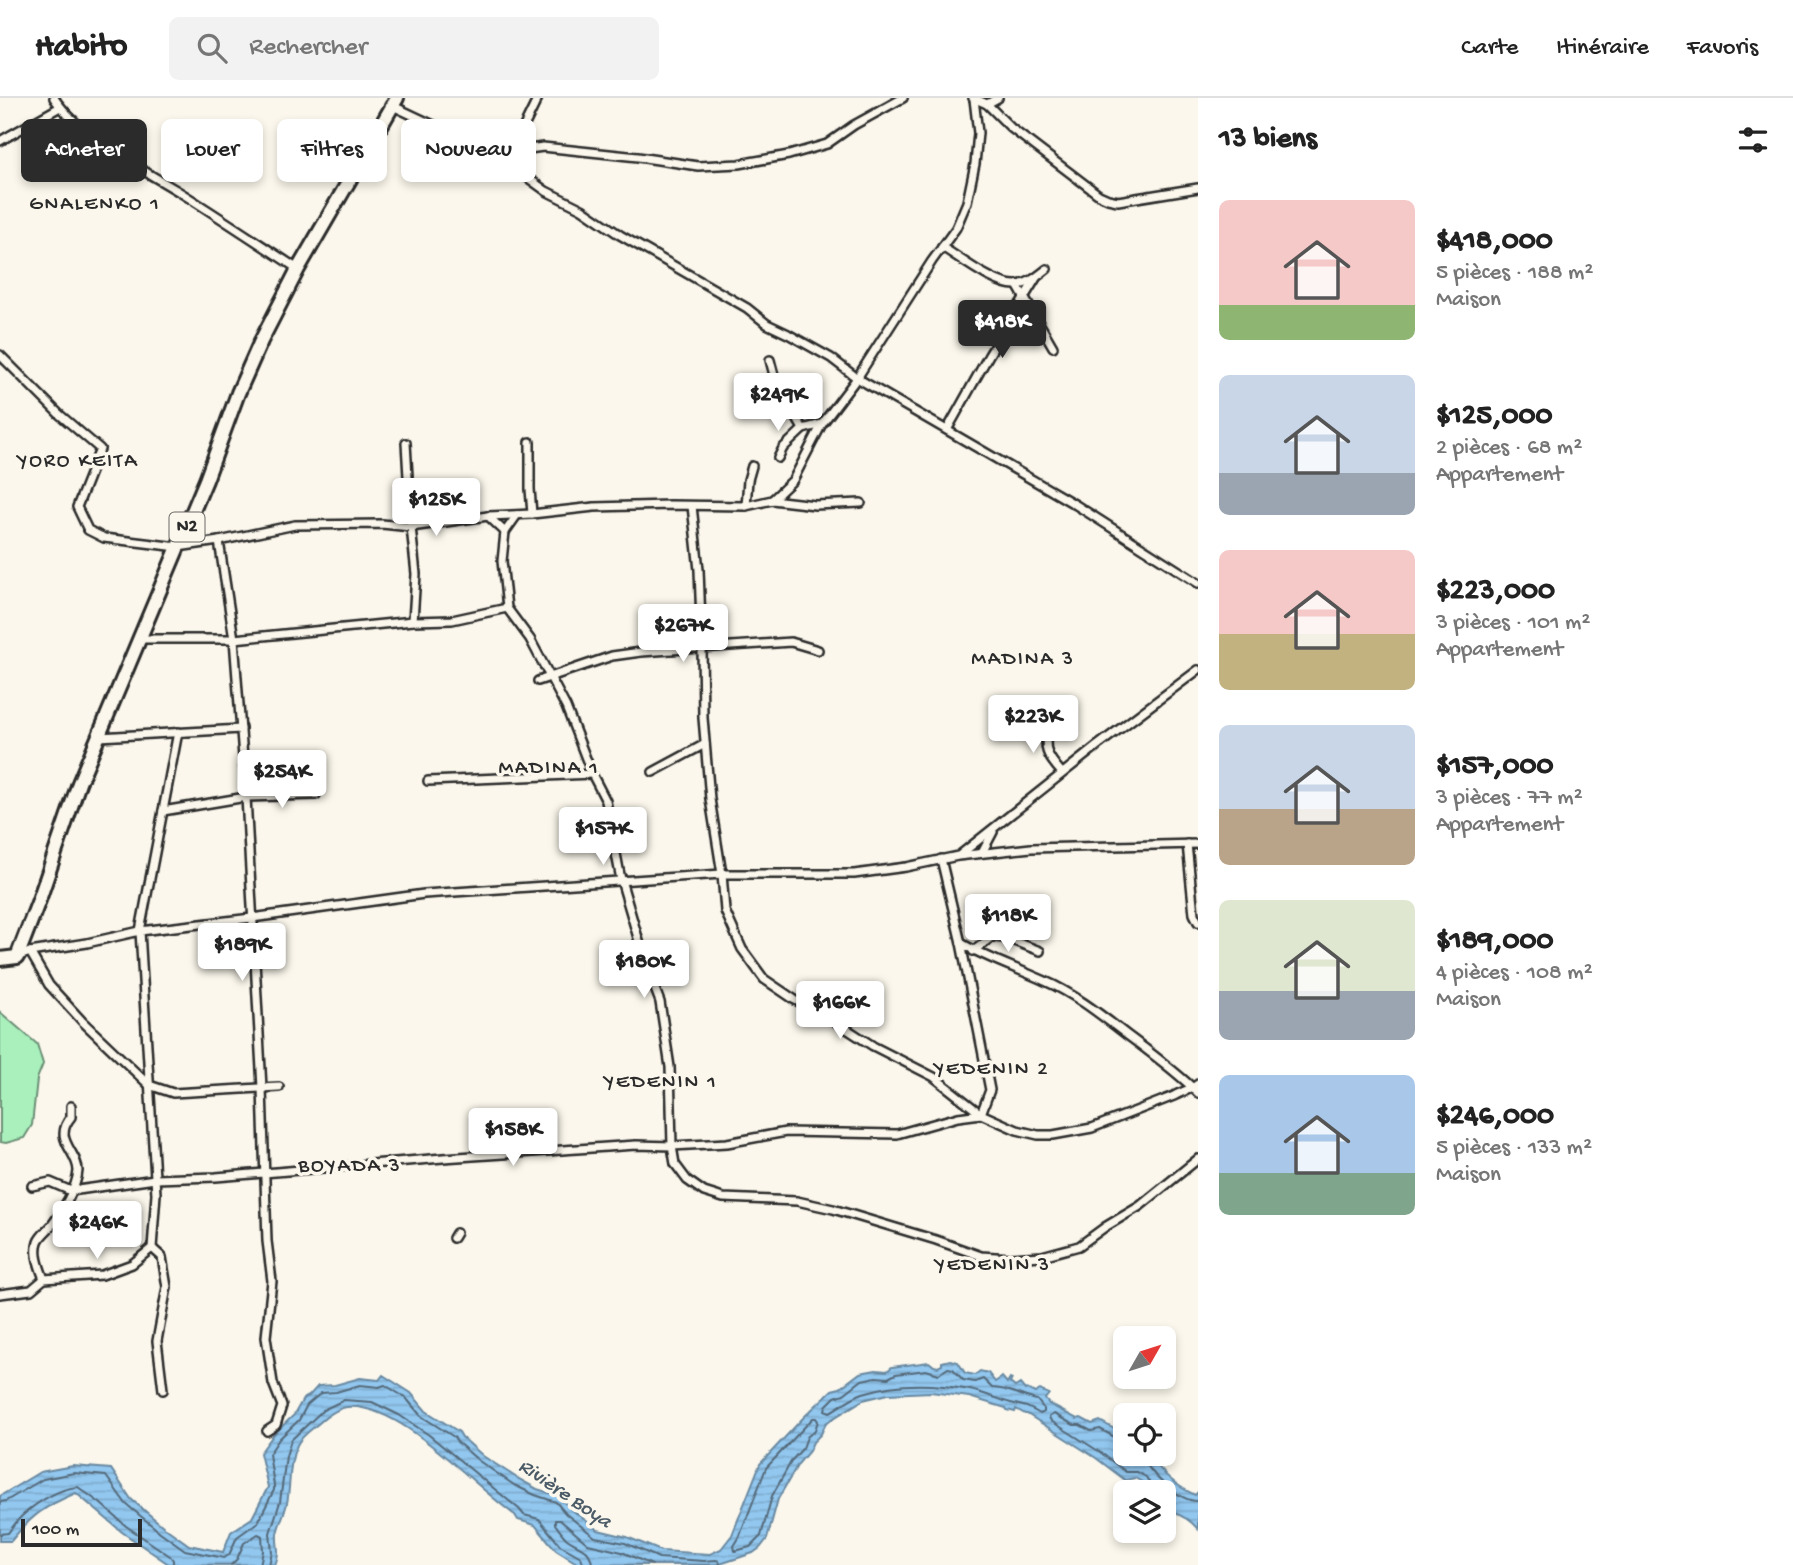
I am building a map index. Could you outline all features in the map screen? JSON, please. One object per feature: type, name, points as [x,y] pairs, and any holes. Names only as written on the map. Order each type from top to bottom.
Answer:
[{"type":"highway","name":"N2","points":[[17,957],[79,783],[206,480],[238,393],[261,341],[299,269],[395,102]]},
{"type":"highway","points":[[0,959],[17,957]]},
{"type":"street","points":[[54,98],[72,119]]},
{"type":"street","points":[[528,119],[538,98]]},
{"type":"street","points":[[536,148],[638,157],[698,166],[739,164],[789,155],[827,144],[854,125],[903,98]]},
{"type":"street","points":[[973,98],[987,104],[1011,128],[1108,199],[1118,201],[1198,188]]},
{"type":"street","points":[[772,500],[793,480],[822,424],[857,378],[956,228],[967,202],[975,164],[978,133],[973,98]]},
{"type":"street","points":[[987,104],[998,98]]},
{"type":"street","points":[[395,102],[428,119]]},
{"type":"street","points":[[0,141],[60,107]]},
{"type":"street","points":[[147,172],[299,269]]},
{"type":"street","points":[[534,182],[747,308],[767,324],[831,358],[857,378],[1076,505],[1198,583]]},
{"type":"street","points":[[942,247],[999,282],[1017,285],[1036,278]]},
{"type":"street","points":[[947,430],[1024,297],[1036,278],[1046,269]]},
{"type":"street","points":[[1017,285],[1053,348]]},
{"type":"street","points":[[0,355],[59,414],[100,449],[77,506],[88,530],[104,538],[178,547],[295,525],[382,524],[411,527],[488,516],[594,507],[746,506],[772,500],[815,505],[861,503]]},
{"type":"street","points":[[770,360],[776,383],[803,429]]},
{"type":"street","points":[[779,458],[783,448],[803,429],[822,424]]},
{"type":"street","points":[[530,442],[532,514]]},
{"type":"street","points":[[406,443],[416,574],[413,621]]},
{"type":"street","points":[[746,506],[752,466]]},
{"type":"street","points":[[692,506],[699,570],[705,744],[725,911],[742,949],[764,979],[873,1046],[934,1077],[981,1114],[1017,1130],[1053,1135],[1092,1128],[1196,1088]]},
{"type":"street","points":[[517,515],[505,533],[502,561],[507,608],[530,639],[566,707],[592,774],[606,801],[621,880],[660,1002],[670,1067],[672,1146],[675,1164],[687,1180],[704,1192],[723,1198],[797,1201],[821,1206],[981,1256],[1010,1258],[1042,1256],[1079,1246],[1140,1206],[1198,1159]]},
{"type":"street","points":[[488,516],[505,533]]},
{"type":"street","points":[[219,541],[234,639],[246,797],[262,1088],[267,1241],[272,1281],[266,1337],[273,1382],[282,1406],[276,1425],[267,1431]]},
{"type":"street","points":[[140,639],[234,639],[413,621],[452,620],[507,608]]},
{"type":"street","points":[[538,681],[612,656],[641,652],[791,642],[818,650]]},
{"type":"street","points":[[958,856],[1198,670]]},
{"type":"street","points":[[1047,724],[1046,746],[1049,758],[1062,773]]},
{"type":"street","points":[[98,737],[241,729]]},
{"type":"street","points":[[0,1294],[31,1290],[44,1279],[102,1275],[132,1264],[152,1248],[156,1194],[140,931],[178,732]]},
{"type":"street","points":[[653,772],[705,744]]},
{"type":"street","points":[[428,781],[592,774]]},
{"type":"street","points":[[163,811],[246,797],[316,795]]},
{"type":"street","points":[[982,853],[995,828]]},
{"type":"street","points":[[1187,844],[1194,914],[1198,922]]},
{"type":"street","points":[[17,957],[30,952],[140,931],[424,894],[722,874],[854,874],[958,856],[1031,848],[1198,844]]},
{"type":"street","points":[[711,875],[719,856]]},
{"type":"street","points":[[941,859],[961,943],[990,1090],[981,1114]]},
{"type":"street","points":[[973,951],[992,937],[1006,938],[1040,951]]},
{"type":"street","points":[[961,943],[973,951],[1047,981],[1092,1009],[1196,1088]]},
{"type":"street","points":[[30,952],[49,985],[92,1031],[149,1085],[173,1093],[279,1087]]},
{"type":"street","points":[[44,1279],[37,1259],[38,1241],[60,1214],[78,1174],[78,1163],[68,1149],[65,1138],[71,1106]]},
{"type":"street","points":[[32,1186],[50,1182],[71,1191],[155,1179],[216,1177],[636,1145],[727,1143],[786,1132],[897,1134],[958,1117],[981,1114]]},
{"type":"street","points":[[152,1248],[162,1257],[167,1287],[157,1341],[163,1390]]},
{"type":"green space","points":[[0,1012],[37,1044],[43,1064],[37,1079],[32,1125],[24,1138],[6,1143],[0,1142]]},
{"type":"water","points":[[929,1362],[938,1367],[942,1362],[958,1362],[965,1373],[988,1373],[995,1382],[1002,1377],[1007,1383],[1010,1378],[1010,1383],[1015,1387],[1020,1384],[1025,1390],[1035,1393],[1040,1390],[1049,1394],[1045,1399],[1049,1404],[1077,1419],[1081,1418],[1092,1424],[1100,1421],[1113,1428],[1113,1466],[1157,1466],[1171,1480],[1125,1480],[1096,1458],[1016,1409],[1015,1412],[969,1397],[931,1392],[888,1394],[863,1400],[826,1423],[778,1499],[767,1539],[753,1553],[717,1565],[580,1565],[556,1550],[535,1525],[518,1520],[413,1432],[368,1409],[347,1407],[325,1418],[297,1445],[291,1466],[287,1503],[277,1534],[278,1552],[275,1565],[170,1565],[122,1532],[76,1493],[40,1512],[11,1541],[0,1541],[0,1496],[40,1472],[73,1466],[111,1469],[131,1499],[164,1527],[189,1545],[223,1552],[231,1532],[252,1518],[268,1487],[260,1453],[274,1434],[294,1415],[303,1399],[318,1386],[335,1385],[360,1378],[379,1380],[383,1375],[411,1393],[426,1411],[459,1432],[483,1456],[537,1489],[560,1496],[571,1509],[598,1530],[627,1537],[661,1551],[710,1554],[721,1549],[732,1535],[760,1464],[832,1390],[840,1388],[860,1373],[887,1371],[892,1367]]},
{"type":"water","points":[[1176,1484],[1195,1495],[1198,1492],[1198,1529],[1176,1513]]},
{"type":"district","name":"GNALENKO 1","points":[[95,205]]},
{"type":"district","name":"YORO KEITA","points":[[78,462]]},
{"type":"district","name":"MADINA 3","points":[[1023,660]]},
{"type":"district","name":"MADINA 1","points":[[549,769]]},
{"type":"district","name":"YEDENIN 2","points":[[992,1070]]},
{"type":"district","name":"YEDENIN 1","points":[[661,1083]]},
{"type":"district","name":"BOYADA 3","points":[[350,1167]]},
{"type":"district","name":"YEDENIN 3","points":[[993,1266]]},
{"type":"water label","name":"Rivière Boya","points":[[564,1495]]}]
